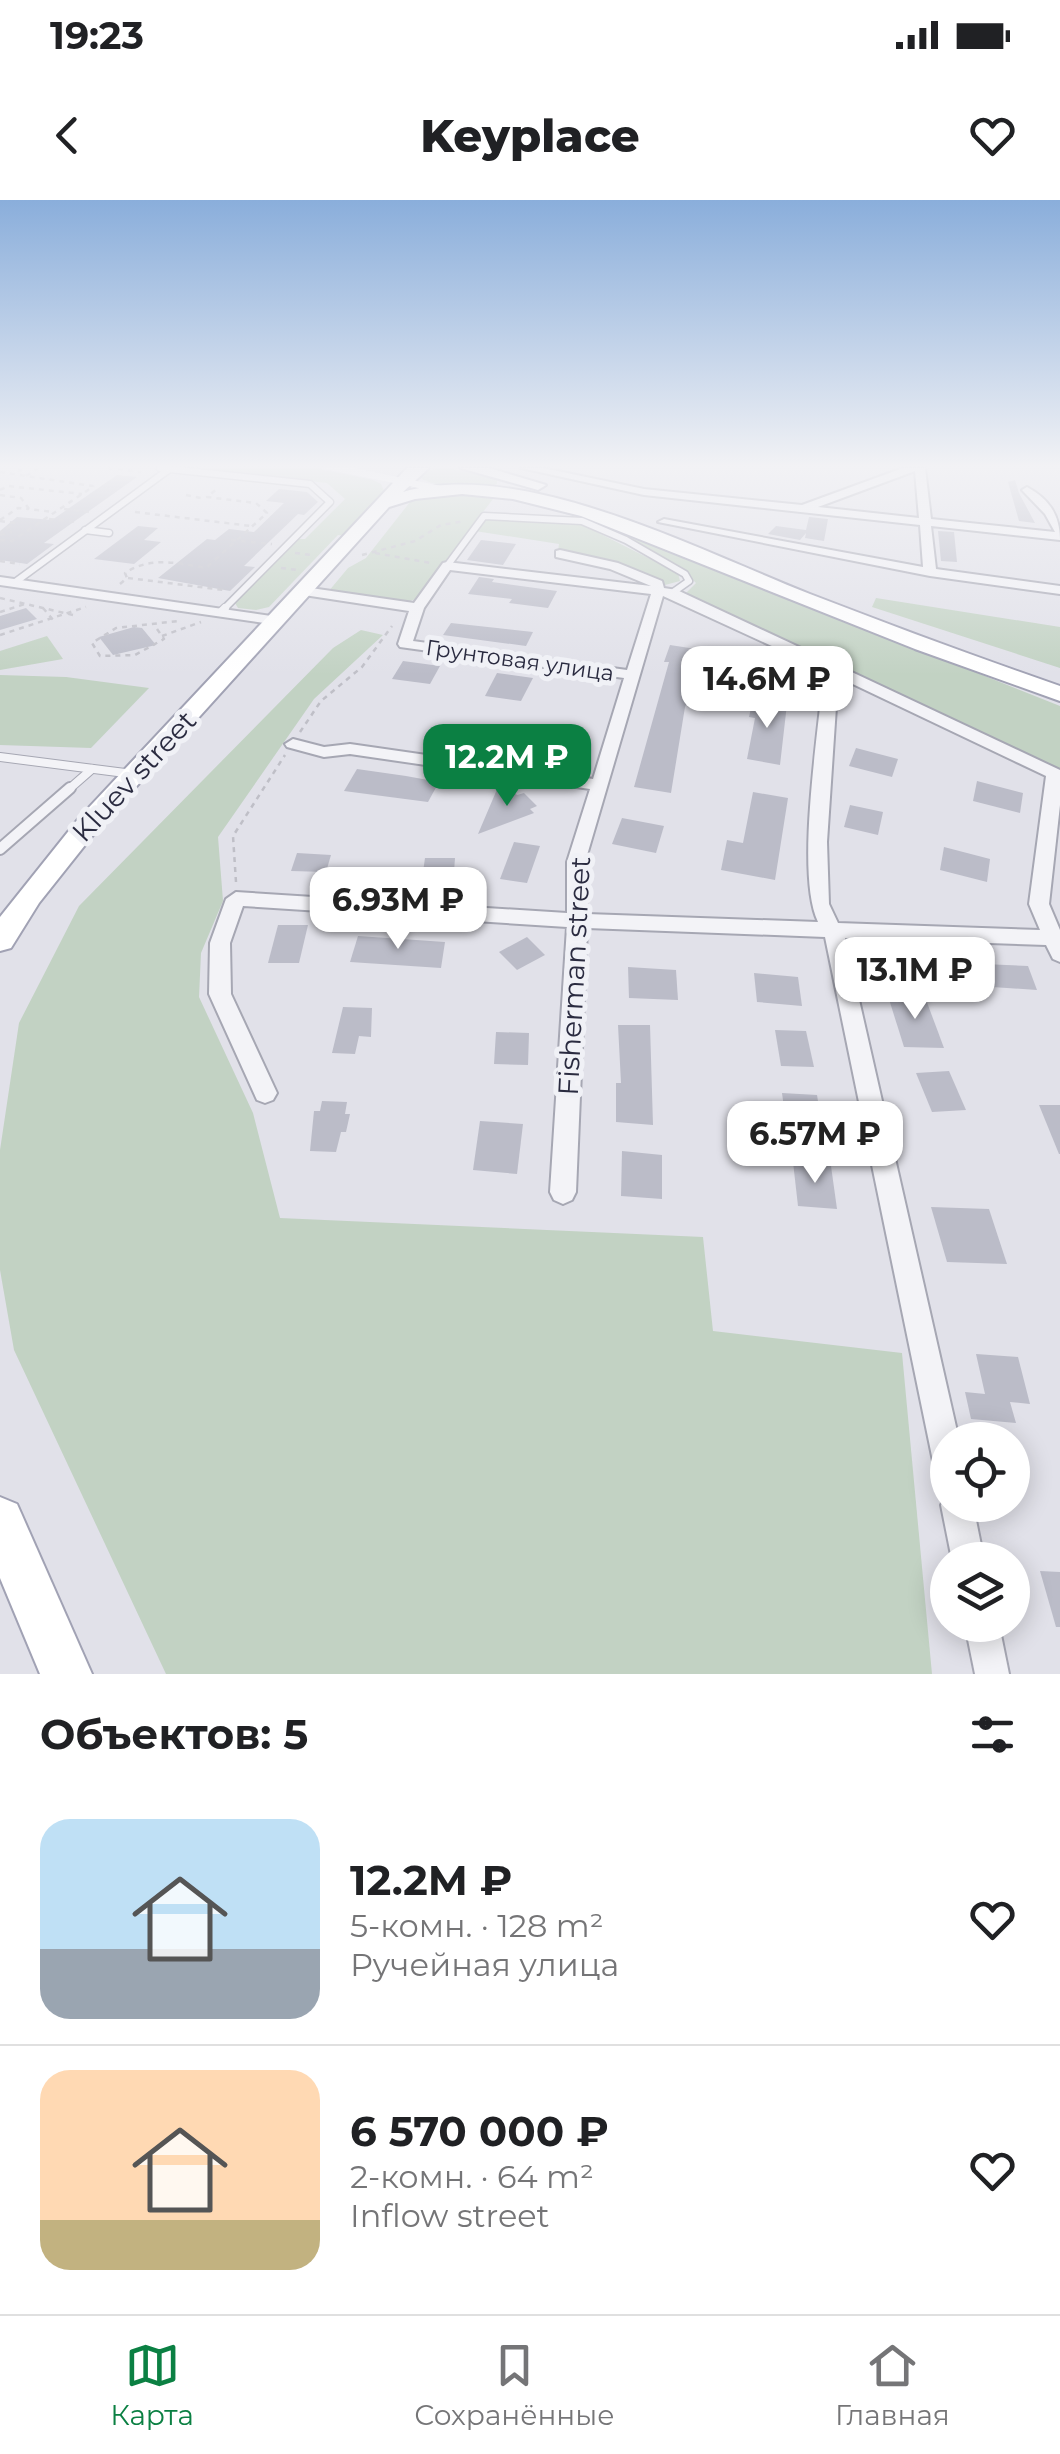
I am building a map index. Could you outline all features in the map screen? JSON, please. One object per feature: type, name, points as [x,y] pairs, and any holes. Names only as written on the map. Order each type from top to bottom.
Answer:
[{"type":"main road","points":[[278,621],[304,581],[351,537]]},
{"type":"main road","points":[[651,537],[938,651],[1060,694]]},
{"type":"main road","points":[[685,537],[930,638],[1060,684]]},
{"type":"main road","name":"Kluev street","points":[[0,940],[58,860],[278,621]]},
{"type":"main road","points":[[0,1521],[66,1674]]},
{"type":"street","points":[[723,537],[1060,590]]},
{"type":"street","points":[[926,537],[930,572]]},
{"type":"street","points":[[560,554],[614,566],[657,584],[665,592]]},
{"type":"street","points":[[265,1093],[220,994],[220,943],[236,899],[577,921],[831,929],[1057,943],[1039,904],[1057,776],[832,666],[665,592],[447,566],[417,608],[304,581]]},
{"type":"street","points":[[7,582],[278,621]]},
{"type":"street","name":"Fisherman street","points":[[563,1192],[577,921],[576,862],[597,785],[665,592]]},
{"type":"street","name":"Грунтовая улица","points":[[417,608],[405,644],[634,676]]},
{"type":"street","points":[[832,666],[818,842],[819,904],[839,946],[940,1422]]},
{"type":"street","points":[[292,744],[324,752],[350,749],[597,785]]},
{"type":"street","points":[[985,1642],[992,1674]]},
{"type":"lane","points":[[7,582],[72,537]]},
{"type":"lane","points":[[221,612],[292,537]]},
{"type":"lane","points":[[447,566],[469,537]]},
{"type":"lane","points":[[619,537],[685,574],[689,581],[665,592]]},
{"type":"lane","points":[[0,757],[134,774]]},
{"type":"lane","points":[[0,849],[92,769]]},
{"type":"path","points":[[127,578],[124,573],[153,559],[206,568],[237,537]]},
{"type":"path","points":[[362,555],[422,537]]},
{"type":"path","points":[[233,540],[278,545],[278,550],[319,556]]},
{"type":"path","points":[[372,552],[447,566]]},
{"type":"path","points":[[0,561],[32,565]]},
{"type":"path","points":[[266,566],[304,581]]},
{"type":"path","points":[[112,590],[127,578],[240,592]]},
{"type":"path","points":[[0,599],[73,615]]},
{"type":"path","points":[[0,612],[26,604]]},
{"type":"path","points":[[0,635],[94,605]]},
{"type":"path","points":[[42,607],[53,619]]},
{"type":"path","points":[[157,629],[164,639],[152,651],[124,659],[100,656],[92,642],[106,630],[131,623],[157,629],[188,616]]},
{"type":"path","points":[[162,636],[190,629],[206,618]]},
{"type":"path","points":[[173,624],[179,630]]},
{"type":"green space","points":[[336,537],[269,607],[238,608],[235,603],[297,539]]},
{"type":"green space","points":[[383,537],[464,537],[416,599],[401,604],[328,592],[348,568],[366,558]]},
{"type":"green space","points":[[512,537],[606,537],[678,573],[680,581],[665,585],[614,563],[558,551],[559,544]]},
{"type":"green space","points":[[625,537],[637,537],[1060,706],[1060,770],[686,593],[696,583],[680,567]]},
{"type":"green space","points":[[876,598],[1060,627],[1060,668],[872,607]]},
{"type":"green space","points":[[361,630],[383,635],[314,699],[218,837],[223,901],[201,953],[199,997],[253,1113],[280,1218],[703,1237],[713,1331],[902,1353],[932,1674],[166,1674],[14,1350],[0,1270],[0,1150],[19,1023],[79,906],[333,648]]},
{"type":"green space","points":[[47,636],[63,659],[0,670],[0,651]]},
{"type":"green space","points":[[0,675],[66,677],[149,688],[91,748],[0,745]]},
{"type":"building","points":[[0,537],[53,537],[44,543],[54,544],[27,564],[0,560]]},
{"type":"building","points":[[124,537],[148,537],[144,540],[161,542],[134,564],[94,559]]},
{"type":"building","points":[[274,537],[244,566],[255,567],[230,591],[158,578],[207,539]]},
{"type":"building","points":[[939,537],[954,537],[957,562],[941,561]]},
{"type":"building","points":[[481,540],[516,544],[503,565],[467,560]]},
{"type":"building","points":[[479,577],[557,591],[548,608],[509,603],[512,599],[468,594]]},
{"type":"building","points":[[26,608],[37,619],[0,630],[0,616]]},
{"type":"building","points":[[451,623],[533,632],[526,646],[443,635]]},
{"type":"building","points":[[142,628],[156,645],[113,655],[99,637]]},
{"type":"building","points":[[670,645],[696,649],[684,690],[692,691],[685,707],[671,793],[634,787],[669,662],[664,662]]},
{"type":"building","points":[[403,661],[440,666],[430,684],[392,679]]},
{"type":"building","points":[[497,673],[533,678],[521,701],[485,696]]},
{"type":"building","points":[[753,699],[787,704],[780,765],[747,759],[755,718],[749,717]]},
{"type":"building","points":[[455,725],[488,730],[481,746],[447,741]]},
{"type":"building","points":[[856,748],[898,759],[892,777],[849,766]]},
{"type":"building","points":[[357,769],[439,782],[428,802],[344,791]]},
{"type":"building","points":[[977,781],[1023,793],[1020,813],[973,801]]},
{"type":"building","points":[[498,787],[511,789],[517,795],[524,793],[537,806],[530,809],[534,813],[478,834]]},
{"type":"building","points":[[753,792],[788,798],[775,880],[721,870],[727,840],[743,843]]},
{"type":"building","points":[[850,805],[883,812],[878,835],[844,827]]},
{"type":"building","points":[[622,818],[664,826],[656,853],[612,844]]},
{"type":"building","points":[[514,842],[540,846],[527,883],[500,879]]},
{"type":"building","points":[[944,847],[990,859],[987,882],[940,870]]},
{"type":"building","points":[[297,853],[331,855],[326,872],[291,871]]},
{"type":"building","points":[[425,858],[455,858],[454,872],[423,872]]},
{"type":"building","points":[[278,925],[308,925],[299,963],[268,963]]},
{"type":"building","points":[[358,936],[445,942],[441,968],[350,962]]},
{"type":"building","points":[[527,937],[545,955],[517,970],[499,952]]},
{"type":"building","points":[[983,964],[1028,966],[1037,990],[992,987]]},
{"type":"building","points":[[628,967],[676,970],[678,1000],[629,998]]},
{"type":"building","points":[[754,973],[798,977],[802,1006],[757,1002]]},
{"type":"building","points":[[888,996],[925,997],[944,1048],[904,1047]]},
{"type":"building","points":[[343,1007],[372,1008],[371,1037],[359,1036],[355,1054],[332,1053]]},
{"type":"building","points":[[618,1025],[650,1025],[653,1125],[616,1122],[616,1083],[621,1083]]},
{"type":"building","points":[[775,1030],[806,1031],[814,1067],[781,1066]]},
{"type":"building","points":[[496,1032],[529,1033],[528,1065],[494,1064]]},
{"type":"building","points":[[949,1071],[966,1110],[932,1112],[916,1073]]},
{"type":"building","points":[[782,1093],[817,1095],[823,1132],[787,1130]]},
{"type":"building","points":[[322,1101],[347,1102],[345,1114],[350,1114],[336,1152],[310,1151],[314,1111],[320,1111]]},
{"type":"building","points":[[1039,1105],[1060,1105],[1060,1154],[1059,1154]]},
{"type":"building","points":[[480,1121],[523,1124],[517,1174],[473,1170]]},
{"type":"building","points":[[622,1151],[662,1155],[662,1199],[621,1196]]},
{"type":"building","points":[[793,1162],[831,1166],[837,1209],[798,1206]]},
{"type":"building","points":[[931,1207],[989,1209],[1007,1264],[947,1262]]},
{"type":"building","points":[[976,1354],[1018,1357],[1030,1404],[1010,1402],[1016,1422],[971,1419],[965,1392],[985,1394]]},
{"type":"building","points":[[1040,1571],[1060,1572],[1060,1627],[1056,1627]]}]
